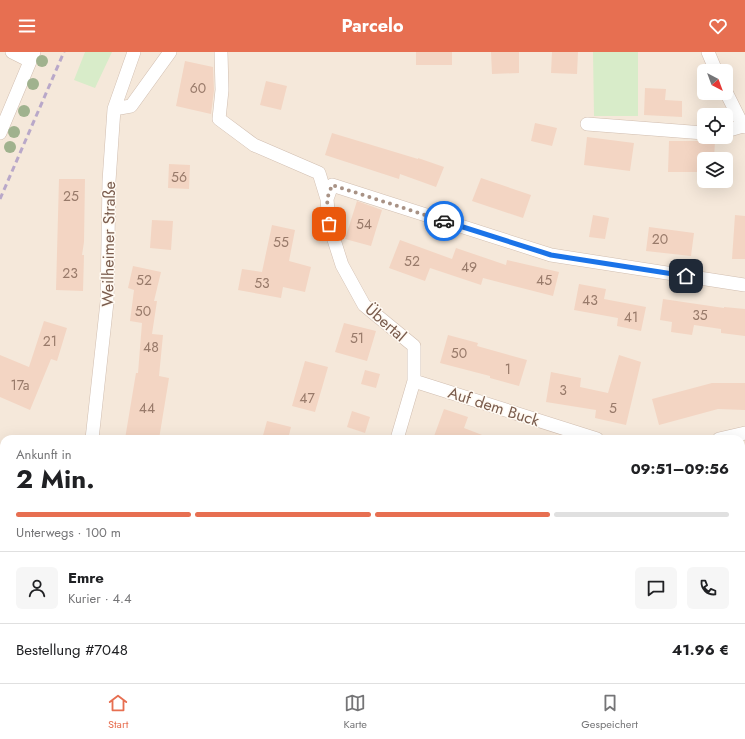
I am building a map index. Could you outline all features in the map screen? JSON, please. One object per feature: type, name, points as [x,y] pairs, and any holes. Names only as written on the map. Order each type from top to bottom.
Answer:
[{"type":"street","points":[[0,133],[32,56],[12,52]]},
{"type":"street","name":"Weilheimer Straße","points":[[92,435],[107,302],[109,181],[114,110],[134,52]]},
{"type":"street","points":[[114,110],[131,106],[170,52]]},
{"type":"street","points":[[222,52],[222,90],[219,119],[254,145],[319,173],[327,199]]},
{"type":"street","points":[[708,52],[713,64]]},
{"type":"street","points":[[730,100],[744,127],[733,129]]},
{"type":"street","points":[[587,124],[697,132]]},
{"type":"street","name":"Übertal","points":[[398,435],[414,381],[414,346],[364,305],[342,265],[329,224],[327,199],[332,185],[551,255],[745,285]]},
{"type":"street","name":"Auf dem Buck","points":[[414,381],[584,435]]},
{"type":"shaded area","points":[[0,52],[745,52],[745,435],[0,435]]},
{"type":"green space","points":[[85,52],[112,52],[95,88],[74,80]]},
{"type":"green space","points":[[593,52],[638,52],[638,116],[594,116]]},
{"type":"building","points":[[416,52],[452,52],[452,65],[416,65]]},
{"type":"building","points":[[491,52],[519,52],[519,73],[492,74]]},
{"type":"building","points":[[552,52],[578,52],[577,74],[551,73]]},
{"type":"building","points":[[185,61],[213,67],[214,90],[211,114],[176,106]]},
{"type":"building","points":[[266,81],[287,86],[281,110],[260,105]]},
{"type":"building","points":[[645,88],[666,89],[665,100],[682,101],[682,117],[644,115]]},
{"type":"building","points":[[535,123],[557,128],[552,146],[531,141]]},
{"type":"building","points":[[332,133],[444,167],[436,187],[400,174],[399,179],[325,155]]},
{"type":"building","points":[[587,137],[634,143],[630,171],[584,165]]},
{"type":"building","points":[[669,141],[697,141],[697,144],[715,144],[714,152],[697,152],[697,172],[668,172]]},
{"type":"building","points":[[169,164],[190,165],[189,189],[168,188]]},
{"type":"building","points":[[481,178],[531,195],[523,218],[472,201]]},
{"type":"building","points":[[59,179],[85,179],[84,242],[82,255],[84,255],[83,291],[56,290]]},
{"type":"building","points":[[357,201],[382,210],[371,246],[345,239]]},
{"type":"building","points":[[593,215],[609,218],[605,239],[589,237]]},
{"type":"building","points":[[735,215],[745,216],[745,259],[732,259]]},
{"type":"building","points":[[152,220],[173,221],[171,250],[150,248]]},
{"type":"building","points":[[272,225],[295,230],[289,261],[311,267],[305,292],[283,287],[281,298],[238,290],[242,269],[262,272]]},
{"type":"building","points":[[649,227],[694,233],[691,256],[646,251]]},
{"type":"building","points":[[400,240],[452,259],[456,248],[506,265],[507,260],[559,272],[553,296],[483,278],[481,285],[430,268],[425,281],[389,268]]},
{"type":"building","points":[[133,266],[161,272],[154,301],[157,301],[152,334],[163,335],[159,376],[169,378],[160,435],[126,435],[136,373],[138,373],[142,323],[130,321],[134,290],[128,288]]},
{"type":"building","points":[[579,284],[606,289],[604,299],[646,307],[641,331],[617,326],[618,318],[574,310]]},
{"type":"building","points":[[663,299],[724,308],[745,309],[745,336],[721,333],[721,329],[694,325],[692,335],[671,332],[672,322],[660,320]]},
{"type":"building","points":[[44,321],[67,328],[57,361],[51,359],[30,410],[0,397],[0,355],[29,367]]},
{"type":"building","points":[[344,323],[376,331],[367,361],[335,352]]},
{"type":"building","points":[[448,335],[478,343],[477,346],[527,360],[519,386],[490,378],[490,376],[440,363]]},
{"type":"building","points":[[619,355],[641,362],[626,425],[595,418],[596,410],[546,402],[551,372],[581,378],[580,387],[608,393]]},
{"type":"building","points":[[305,361],[328,367],[315,412],[292,406]]},
{"type":"building","points":[[365,370],[380,374],[376,388],[361,384]]},
{"type":"building","points":[[712,383],[745,383],[745,410],[718,409],[659,425],[652,399]]},
{"type":"building","points":[[444,409],[468,417],[464,428],[482,435],[434,435]]},
{"type":"building","points":[[352,411],[370,417],[365,433],[347,427]]},
{"type":"building","points":[[267,421],[291,427],[289,435],[263,435]]},
{"type":"railway","points":[[0,199],[64,52]]},
{"type":"way so far","points":[[329,224],[327,199],[332,185],[444,221]]},
{"type":"route","points":[[444,221],[551,255],[686,276]]}]
